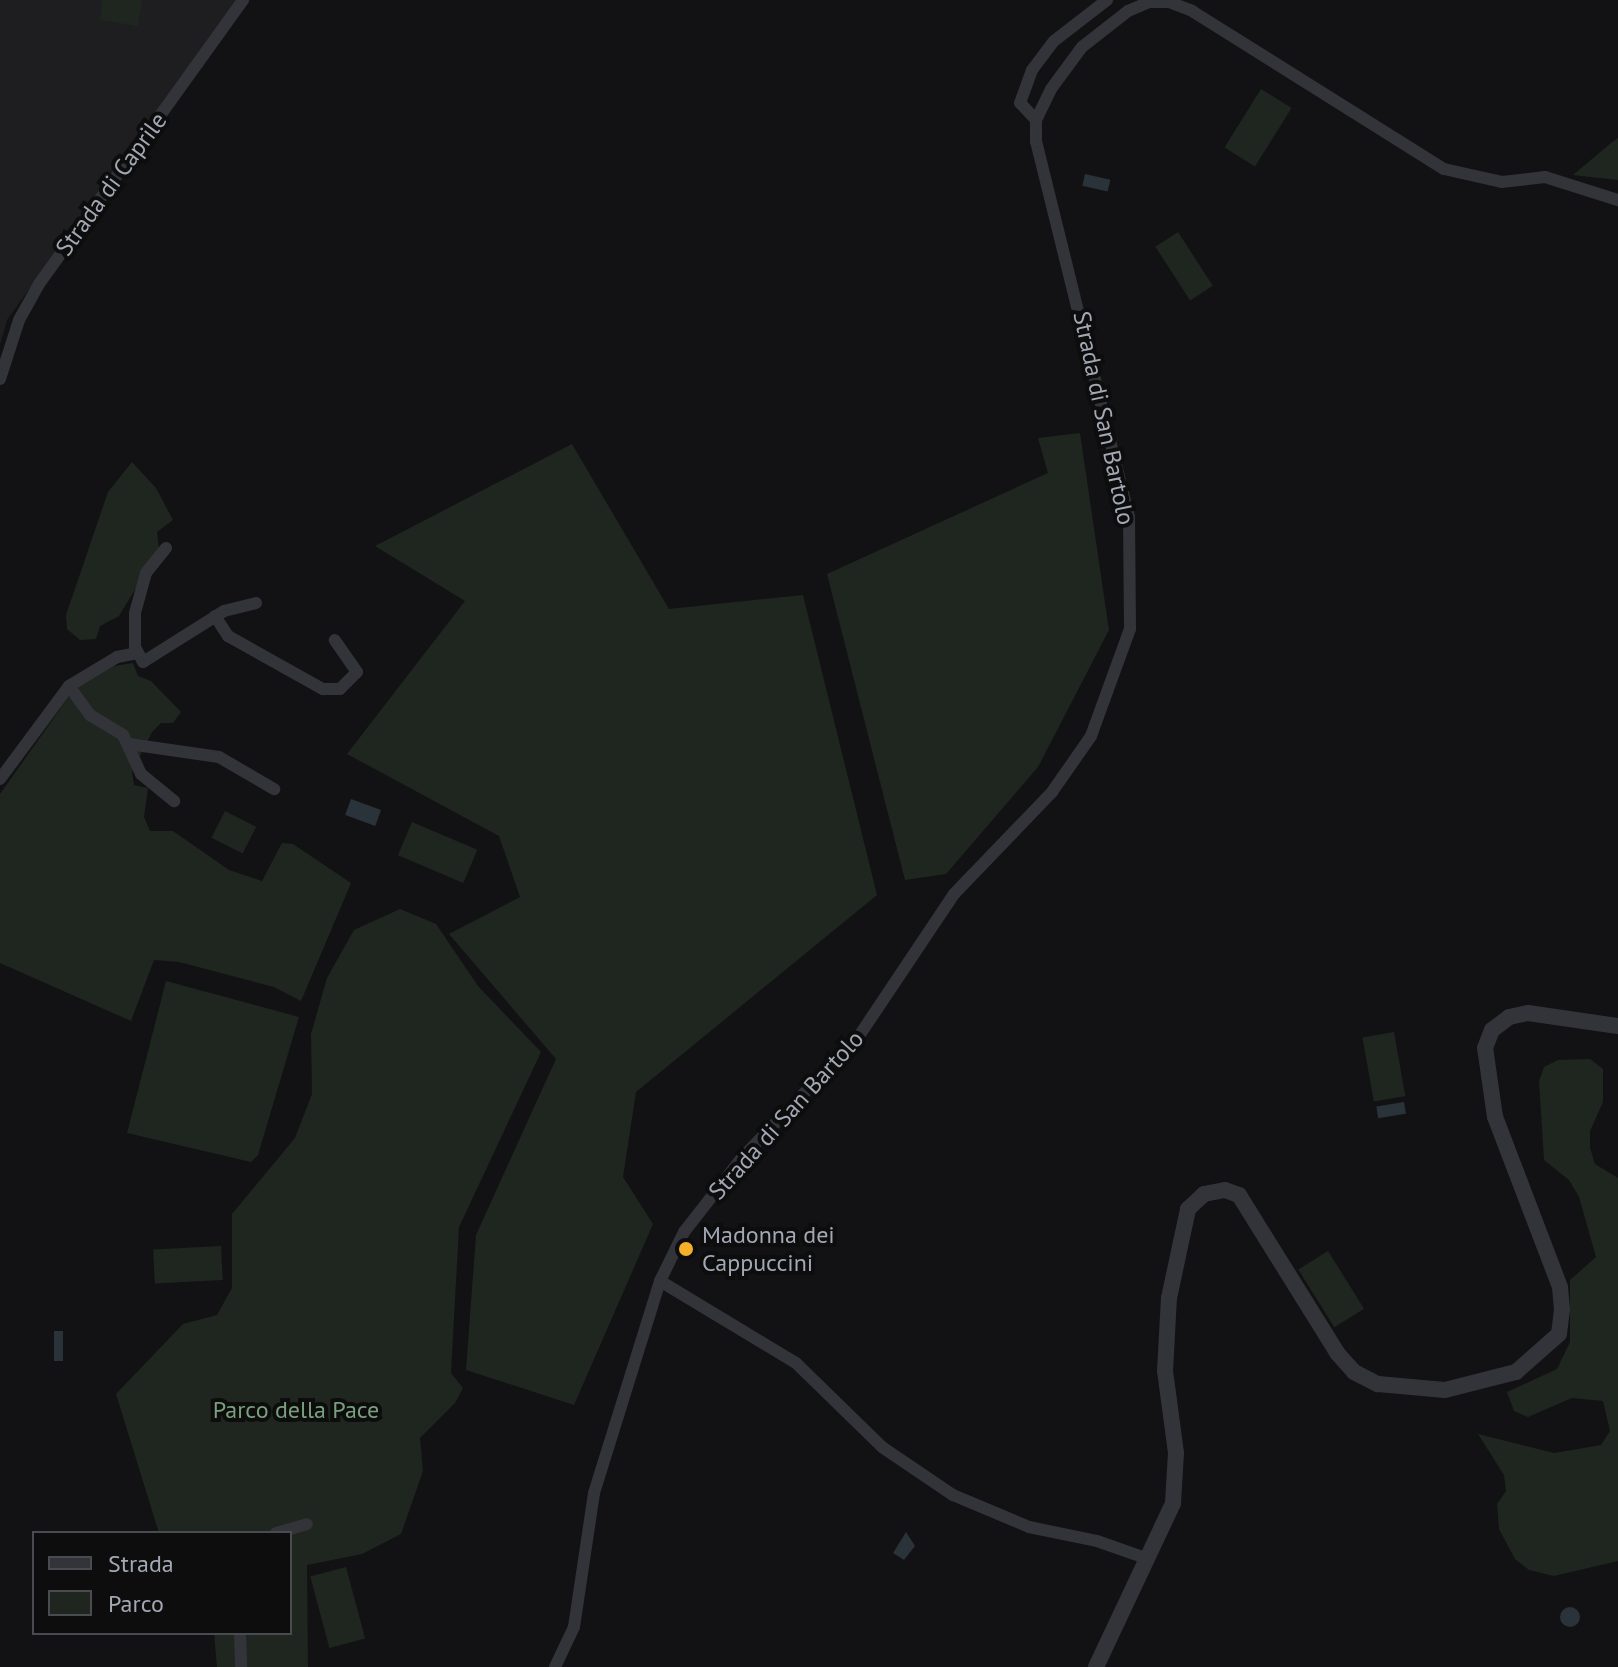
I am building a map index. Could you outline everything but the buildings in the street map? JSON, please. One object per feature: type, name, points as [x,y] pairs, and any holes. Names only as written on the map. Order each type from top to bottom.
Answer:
[{"type":"street","name":"Strada di Caprile","points":[[0,379],[19,320],[39,284],[243,0]]},
{"type":"street","name":"Strada di San Bartolo","points":[[555,1667],[574,1627],[594,1493],[660,1281],[684,1232],[741,1159],[859,1036],[954,894],[1052,792],[1091,736],[1130,629],[1129,517],[1036,142],[1036,120],[1020,103],[1032,70],[1054,41],[1107,0]]},
{"type":"street","points":[[1036,120],[1051,89],[1082,47],[1128,11],[1149,2],[1169,2],[1192,11],[1444,169],[1502,182],[1545,177],[1618,200]]},
{"type":"street","points":[[166,548],[146,573],[138,599],[138,653],[143,662],[215,616],[256,603]]},
{"type":"street","points":[[215,616],[228,636],[292,674],[332,690],[348,684],[357,672],[335,640]]},
{"type":"street","points":[[0,779],[69,686],[117,657],[138,653]]},
{"type":"street","points":[[69,686],[90,715],[129,744],[219,757],[274,789]]},
{"type":"street","points":[[129,744],[130,759],[141,774],[174,801]]},
{"type":"street","points":[[1096,1667],[1173,1503],[1176,1453],[1165,1371],[1167,1327],[1188,1209],[1204,1194],[1225,1190],[1239,1195],[1338,1354],[1354,1372],[1378,1384],[1445,1390],[1516,1372],[1559,1334],[1562,1310],[1560,1287],[1495,1117],[1485,1048],[1492,1030],[1509,1017],[1528,1013],[1618,1026]]},
{"type":"street","points":[[660,1281],[796,1363],[882,1447],[953,1495],[1029,1527],[1097,1541],[1148,1559]]},
{"type":"street","points":[[283,1531],[307,1524]]},
{"type":"street","points":[[240,1635],[241,1667]]},
{"type":"shaded area","points":[[0,0],[236,0],[7,320],[0,345]]},
{"type":"shaded area","points":[[1085,174],[1110,180],[1108,192],[1082,186]]},
{"type":"shaded area","points":[[351,799],[381,810],[375,826],[345,815]]},
{"type":"shaded area","points":[[1404,1102],[1406,1114],[1378,1118],[1376,1106]]},
{"type":"shaded area","points":[[54,1331],[63,1331],[63,1361],[54,1361]]},
{"type":"shaded area","points":[[906,1532],[915,1546],[904,1560],[893,1553]]},
{"type":"shaded area","points":[[1570,1607],[1577,1610],[1580,1617],[1577,1624],[1570,1627],[1563,1624],[1560,1617],[1563,1610]]},
{"type":"green space","points":[[102,0],[142,0],[138,26],[100,20]]},
{"type":"green space","points":[[1261,89],[1292,108],[1255,167],[1224,148]]},
{"type":"green space","points":[[1618,138],[1618,180],[1573,175],[1611,143]]},
{"type":"green space","points":[[1178,232],[1213,286],[1190,300],[1155,247]]},
{"type":"green space","points":[[1080,433],[1109,630],[1038,767],[946,874],[905,880],[827,574],[1048,473],[1038,438]]},
{"type":"green space","points":[[572,444],[669,609],[803,595],[877,895],[636,1092],[623,1177],[653,1224],[574,1405],[466,1370],[476,1235],[556,1059],[449,934],[520,897],[499,836],[347,754],[465,601],[375,546]]},
{"type":"green space","points":[[132,462],[156,488],[173,520],[157,532],[159,550],[119,616],[100,626],[96,639],[80,640],[67,629],[66,615],[108,492]]},
{"type":"green space","points":[[133,663],[138,676],[151,681],[181,712],[173,723],[161,723],[152,732],[132,772],[134,785],[148,788],[144,817],[150,831],[173,831],[229,870],[262,881],[282,843],[293,844],[351,883],[301,1001],[274,987],[179,962],[154,960],[131,1021],[0,963],[0,794],[75,688],[114,666]]},
{"type":"green space","points":[[225,811],[256,827],[243,854],[211,838]]},
{"type":"green space","points":[[412,822],[477,850],[463,883],[398,855]]},
{"type":"green space","name":"Parco della Pace","points":[[400,909],[436,924],[478,986],[541,1052],[459,1227],[451,1373],[463,1388],[455,1403],[420,1438],[423,1471],[401,1534],[362,1554],[307,1565],[308,1667],[217,1667],[214,1635],[292,1635],[292,1531],[158,1531],[116,1394],[183,1324],[217,1315],[232,1288],[232,1214],[295,1138],[312,1094],[311,1034],[327,978],[354,930]]},
{"type":"green space","points":[[166,981],[299,1017],[258,1155],[251,1162],[127,1133]]},
{"type":"green space","points":[[1394,1032],[1405,1096],[1374,1102],[1362,1038]]},
{"type":"green space","points":[[1590,1059],[1603,1069],[1603,1102],[1590,1131],[1590,1148],[1595,1164],[1618,1178],[1618,1561],[1554,1576],[1529,1570],[1515,1559],[1499,1529],[1497,1504],[1506,1491],[1504,1475],[1478,1434],[1554,1453],[1601,1445],[1610,1431],[1603,1401],[1572,1398],[1528,1417],[1514,1411],[1507,1392],[1557,1369],[1570,1342],[1570,1280],[1596,1257],[1579,1197],[1569,1180],[1544,1160],[1539,1081],[1544,1067],[1558,1060]]},
{"type":"green space","points":[[221,1246],[223,1280],[155,1284],[153,1250]]},
{"type":"green space","points":[[1328,1251],[1364,1309],[1334,1327],[1298,1270]]},
{"type":"green space","points":[[346,1567],[365,1638],[329,1648],[310,1577]]},
{"type":"place","name":"Madonna dei Cappuccini","points":[[686,1249]]}]
